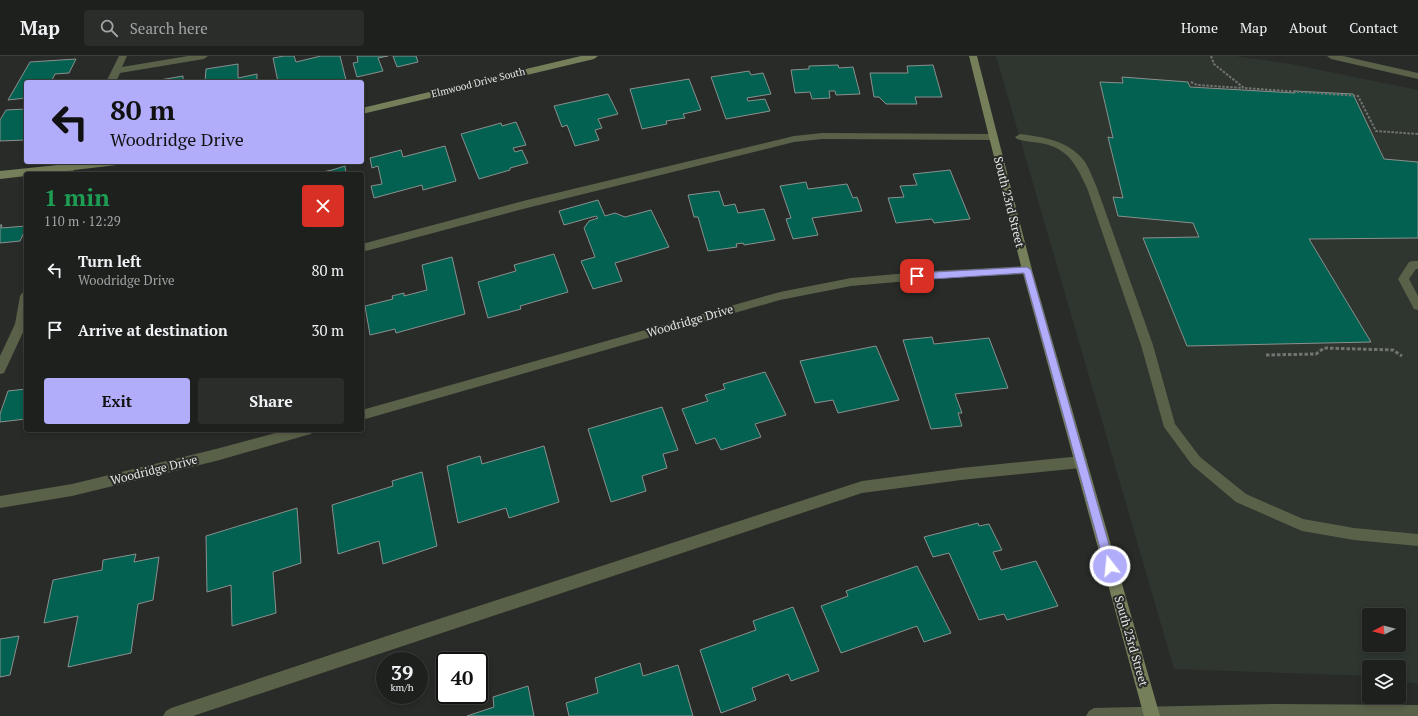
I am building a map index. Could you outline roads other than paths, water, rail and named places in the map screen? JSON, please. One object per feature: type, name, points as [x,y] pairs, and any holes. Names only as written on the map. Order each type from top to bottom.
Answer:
[{"type":"street","points":[[112,80],[123,56]]},
{"type":"street","points":[[116,72],[204,56]]},
{"type":"street","name":"Elmwood Drive South","points":[[364,111],[594,56]]},
{"type":"street","name":"South 23rd Street","points":[[973,56],[1027,270],[1152,715]]},
{"type":"street","points":[[1331,56],[1418,76]]},
{"type":"street","points":[[364,247],[527,204],[794,139],[822,136],[993,138]]},
{"type":"street","points":[[1020,137],[1044,140],[1062,146],[1080,163],[1092,188],[1147,345],[1170,427],[1196,461],[1241,498],[1302,525],[1354,534],[1418,540]]},
{"type":"street","points":[[30,172],[101,164]]},
{"type":"street","points":[[0,175],[24,173]]},
{"type":"street","points":[[1418,264],[1413,265],[1403,279],[1418,306]]},
{"type":"street","name":"Woodridge Drive","points":[[364,414],[780,296],[851,282],[931,275],[1027,270]]},
{"type":"street","points":[[0,369],[23,323]]},
{"type":"street","name":"Woodridge Drive","points":[[0,502],[72,490],[299,432]]},
{"type":"street","points":[[171,716],[417,633],[862,487],[962,474],[1081,462]]},
{"type":"street","points":[[1094,716],[1275,712],[1418,713]]}]
